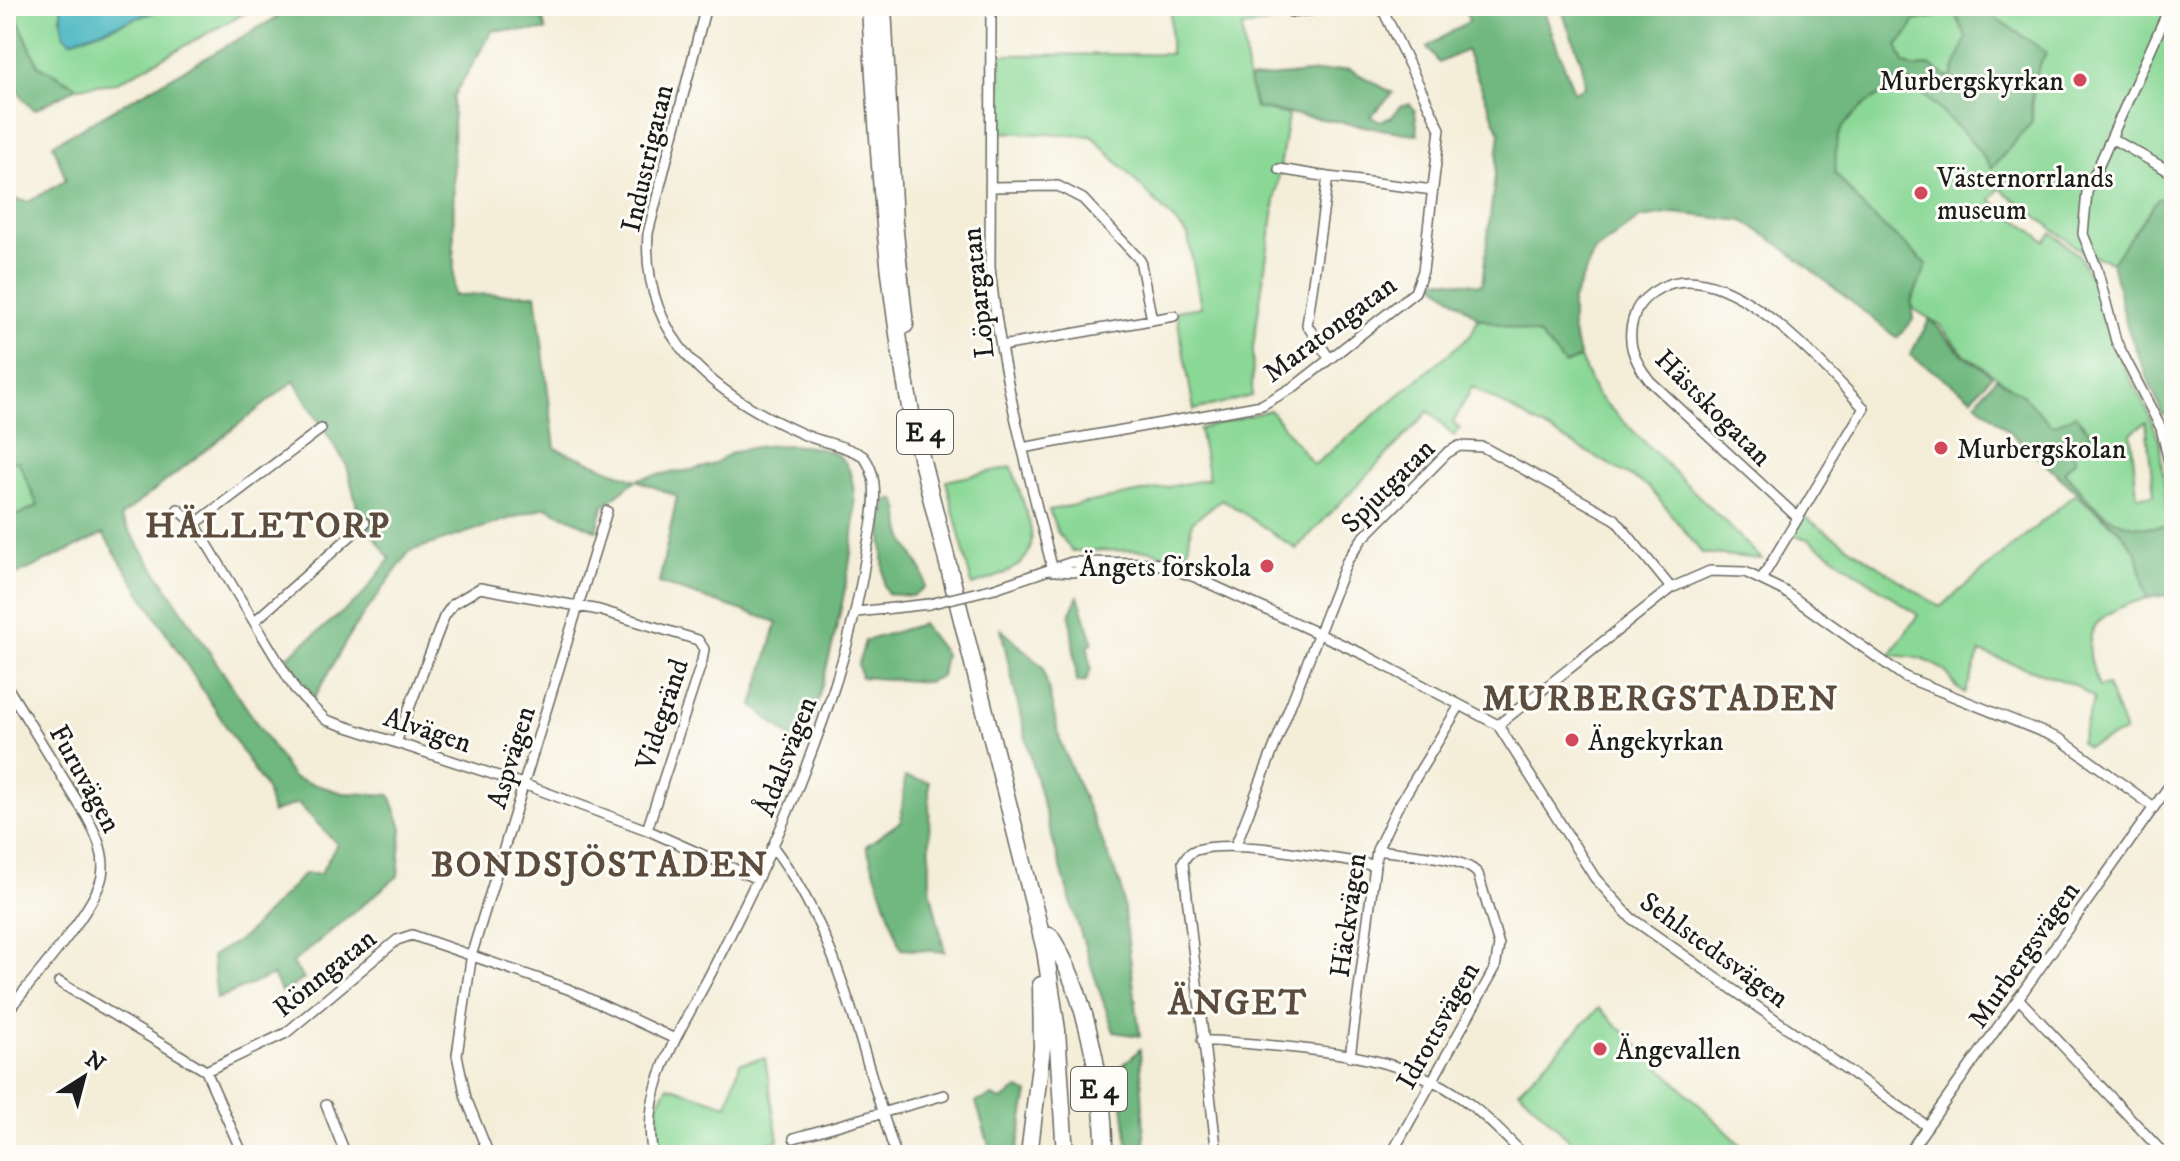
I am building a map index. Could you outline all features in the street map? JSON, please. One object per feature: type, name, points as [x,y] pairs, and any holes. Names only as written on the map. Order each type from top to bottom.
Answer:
[{"type":"highway","name":"E 4","points":[[870,6],[883,227],[903,377],[1038,918],[1057,1030],[1065,1155]]},
{"type":"highway","name":"E 4","points":[[883,6],[894,223],[917,393],[1050,936],[1069,1045],[1070,1098],[1065,1155]]},
{"type":"highway","name":"E 4","points":[[1029,1155],[1042,1048],[1041,976],[1034,932],[1038,918]]},
{"type":"highway","name":"E 4","points":[[1050,936],[1062,954],[1072,982],[1095,1064],[1104,1155]]},
{"type":"street","name":"Industrigatan","points":[[706,6],[648,233],[647,268],[654,304],[674,342],[708,375],[790,427],[856,452]]},
{"type":"street","name":"Löpargatan","points":[[991,6],[990,267],[1022,448],[1053,571]]},
{"type":"street","points":[[1290,6],[1291,12],[1367,6]]},
{"type":"street","name":"Maratongatan","points":[[1022,448],[1262,405],[1295,386],[1408,299],[1420,283],[1440,129],[1381,6]]},
{"type":"street","points":[[2170,6],[2087,192],[2084,244],[2097,269],[2113,334],[2156,416],[2166,448],[2174,515]]},
{"type":"street","points":[[2111,138],[2169,171],[2174,165]]},
{"type":"street","points":[[1279,169],[1433,190]]},
{"type":"street","points":[[1328,177],[1307,325],[1329,358]]},
{"type":"street","points":[[991,187],[1058,186],[1083,199],[1140,260],[1152,320]]},
{"type":"street","name":"Hästskogatan","points":[[1672,283],[1718,287],[1745,299],[1769,317],[1864,408],[1797,517],[1644,373],[1630,347],[1636,310],[1657,289],[1672,283]]},
{"type":"street","points":[[1002,346],[1174,316]]},
{"type":"street","points":[[195,524],[321,429]]},
{"type":"street","name":"Spjutgatan","points":[[1235,847],[1317,631],[1347,561],[1362,539],[1447,453],[1471,444],[1615,519],[1671,588]]},
{"type":"street","points":[[2166,448],[2174,455]]},
{"type":"street","name":"Ådalsvägen","points":[[653,1155],[654,1098],[675,1039],[773,847],[826,713],[857,612],[874,477],[871,465],[856,452]]},
{"type":"street","name":"Alvägen","points":[[178,509],[195,524],[256,620],[296,691],[316,712],[340,726],[397,740],[647,830],[757,879]]},
{"type":"street","name":"Aspvägen","points":[[489,1155],[466,1098],[457,1055],[472,953],[526,785],[607,511]]},
{"type":"street","points":[[1762,578],[1797,517]]},
{"type":"street","points":[[256,620],[365,523]]},
{"type":"street","points":[[857,612],[929,604],[1053,571],[1072,562],[1166,566],[1317,631],[1498,725],[1671,588],[1710,571],[1745,572],[1762,578],[1905,677],[2060,739],[2154,807]]},
{"type":"street","points":[[397,740],[444,617],[465,595],[492,588],[578,607]]},
{"type":"street","name":"Videgränd","points":[[578,607],[686,636],[698,640],[704,649],[647,830]]},
{"type":"street","name":"Furuvägen","points":[[6,685],[87,817],[101,851],[103,865],[102,879],[90,903],[6,1013]]},
{"type":"street","name":"Häckvägen","points":[[1350,1057],[1377,850],[1396,810],[1460,705]]},
{"type":"street","name":"Sehlstedtsvägen","points":[[1498,725],[1578,853],[1631,918],[1927,1126]]},
{"type":"street","name":"Murbergsvägen","points":[[1907,1155],[2174,779]]},
{"type":"street","points":[[773,847],[811,907],[833,956],[896,1155]]},
{"type":"street","points":[[1217,1155],[1183,862],[1187,854],[1196,850],[1235,847],[1374,865]]},
{"type":"street","name":"Idrottsvägen","points":[[1377,850],[1473,868],[1495,928],[1499,956],[1391,1155]]},
{"type":"street","name":"Rönngatan","points":[[206,1071],[286,1033],[402,937],[421,937],[472,953],[568,989],[675,1039]]},
{"type":"street","points":[[59,982],[206,1071],[243,1155]]},
{"type":"street","points":[[2018,998],[2165,1155]]},
{"type":"street","points":[[1202,1040],[1350,1057],[1432,1080],[1474,1107],[1524,1155]]},
{"type":"street","points":[[794,1138],[944,1095]]},
{"type":"street","points":[[326,1105],[346,1155]]},
{"type":"green space","points":[[6,6],[12,6],[38,65],[78,87],[34,110],[24,99],[16,87],[8,62]]},
{"type":"green space","points":[[12,6],[61,6],[61,20],[85,37],[171,6],[258,6],[116,83],[78,87],[38,65]]},
{"type":"green space","points":[[297,6],[539,6],[546,31],[493,30],[453,97],[454,295],[536,294],[555,448],[636,480],[603,506],[597,531],[546,507],[410,551],[352,631],[314,698],[287,657],[360,598],[390,559],[359,515],[347,466],[294,381],[120,517],[293,778],[343,793],[390,795],[402,828],[398,876],[292,963],[304,979],[282,993],[273,975],[217,999],[212,956],[244,937],[304,874],[320,874],[337,844],[298,803],[272,813],[266,789],[103,534],[6,580],[6,520],[38,506],[18,461],[6,465],[6,197],[28,202],[66,180],[53,144]]},
{"type":"green space","points":[[1171,6],[1285,6],[1288,20],[1242,27],[1255,108],[1288,115],[1253,347],[1252,396],[1194,410],[1176,311],[1201,307],[1188,235],[1092,136],[1000,132],[1001,55],[1170,54]]},
{"type":"green space","points":[[1463,6],[1542,6],[1574,92],[1585,87],[1582,63],[1560,6],[1987,6],[1993,16],[2046,52],[2033,86],[2032,122],[1992,168],[1969,138],[1911,83],[1867,103],[1841,130],[1836,144],[1835,173],[1868,213],[1927,264],[1911,302],[1913,320],[1897,338],[1780,245],[1743,221],[1674,213],[1640,218],[1594,252],[1572,302],[1572,329],[1580,358],[1565,365],[1539,335],[1478,318],[1428,278],[1482,285],[1500,133],[1466,50],[1439,63],[1427,47],[1469,21]],"holes":[[[1945,10],[1955,13],[1966,37],[1951,79],[1929,65],[1914,68],[1904,63],[1897,45],[1910,31],[1914,21],[1937,17]]]},
{"type":"green space","points":[[1987,6],[2174,6],[2174,196],[2158,200],[2112,262],[2084,253],[2000,188],[1991,200],[2045,241],[2052,233],[2080,257],[2095,285],[2102,318],[2121,362],[2145,405],[2159,439],[2169,527],[2133,526],[2108,516],[2063,472],[2072,453],[2091,433],[2052,427],[2022,395],[1963,353],[1940,325],[1914,309],[1911,303],[1927,264],[1868,213],[1835,173],[1837,140],[1848,121],[1878,96],[1911,83],[1969,138],[1992,168],[2032,122],[2034,75],[2046,53],[1993,16]],"holes":[[[2146,422],[2154,495],[2137,496],[2131,433]]]},
{"type":"green space","points":[[1945,10],[1955,13],[1966,37],[1951,79],[1929,65],[1914,68],[1904,63],[1897,45],[1910,31],[1914,21],[1937,16]]},
{"type":"green space","points":[[1349,69],[1393,93],[1371,116],[1380,121],[1392,117],[1400,106],[1410,104],[1415,111],[1418,135],[1256,108],[1248,79]]},
{"type":"green space","points":[[2174,196],[2174,405],[2163,416],[2127,327],[2112,262],[2158,199]]},
{"type":"green space","points":[[1478,318],[1539,335],[1565,364],[1580,358],[1596,394],[1762,559],[1702,553],[1649,487],[1472,387],[1453,423],[1460,428],[1454,436],[1429,411],[1296,549],[1222,499],[1192,522],[1186,562],[1149,550],[1072,551],[1058,533],[1049,510],[1209,479],[1199,429],[1270,410],[1314,465],[1471,335]]},
{"type":"green space","points":[[1930,319],[1962,354],[1992,375],[1972,398],[1910,355]]},
{"type":"green space","points":[[1996,378],[2022,394],[2052,426],[2075,415],[2091,433],[2072,452],[2076,459],[2064,472],[2098,508],[2133,526],[2169,527],[2174,594],[2147,598],[2137,553],[2119,530],[1976,402]]},
{"type":"green space","points":[[805,446],[832,452],[841,458],[852,479],[854,511],[851,552],[833,644],[804,749],[753,706],[777,622],[659,583],[677,496],[636,480],[699,469],[735,452],[759,447]]},
{"type":"green space","points":[[18,460],[38,506],[6,520],[6,465]]},
{"type":"green space","points":[[1012,467],[1031,528],[1027,555],[1017,566],[999,576],[972,585],[946,481]]},
{"type":"green space","points":[[2075,494],[2119,530],[2137,553],[2147,598],[2114,611],[2094,627],[2090,638],[2093,667],[2099,687],[2107,685],[2125,732],[2087,747],[2080,742],[2094,699],[2075,685],[1980,652],[1965,693],[1944,671],[1931,663],[1911,657],[1889,656],[1918,615],[1808,539],[1789,535],[1797,520],[1798,506],[1806,518],[1940,607]]},
{"type":"green space","points":[[887,500],[896,500],[904,539],[925,579],[925,587],[912,596],[888,594],[884,586],[882,527]]},
{"type":"green space","points":[[1078,596],[1093,641],[1088,647],[1091,669],[1086,681],[1077,682],[1070,613]]},
{"type":"green space","points":[[922,624],[945,654],[941,676],[927,682],[861,677],[858,665],[865,641]]},
{"type":"green space","points":[[1001,629],[1043,667],[1061,744],[1121,886],[1140,1036],[1114,1032],[1097,983],[1051,832]]},
{"type":"green space","points":[[905,777],[929,782],[930,889],[945,952],[901,949],[866,846],[901,821]]},
{"type":"green space","name":"Ängevallen","points":[[1599,1008],[1744,1148],[1737,1155],[1585,1155],[1519,1090]]},
{"type":"green space","points":[[1140,1049],[1145,1155],[1129,1155],[1119,1069]]},
{"type":"green space","points":[[765,1058],[778,1140],[726,1155],[658,1155],[658,1103],[668,1086],[727,1105],[740,1063]]},
{"type":"green space","points":[[1018,1089],[1028,1093],[1016,1155],[992,1155],[976,1102],[992,1096],[1001,1100]]},
{"type":"water","points":[[61,6],[171,6],[71,41],[63,33]]},
{"type":"place","name":"Murbergskyrkan","points":[[2080,80]]},
{"type":"place","name":"Västernorrlands museum","points":[[1921,193]]},
{"type":"place","name":"Murbergskolan","points":[[1941,448]]},
{"type":"place","name":"Ängets förskola","points":[[1267,566]]},
{"type":"place","name":"Ängekyrkan","points":[[1572,740]]},
{"type":"place","name":"Ängevallen","points":[[1600,1049]]},
{"type":"district","name":"HÄLLETORP","points":[[268,524]]},
{"type":"district","name":"MURBERGSTADEN","points":[[1661,697]]},
{"type":"district","name":"BONDSJÖSTADEN","points":[[600,863]]},
{"type":"district","name":"ÄNGET","points":[[1238,1001]]}]
